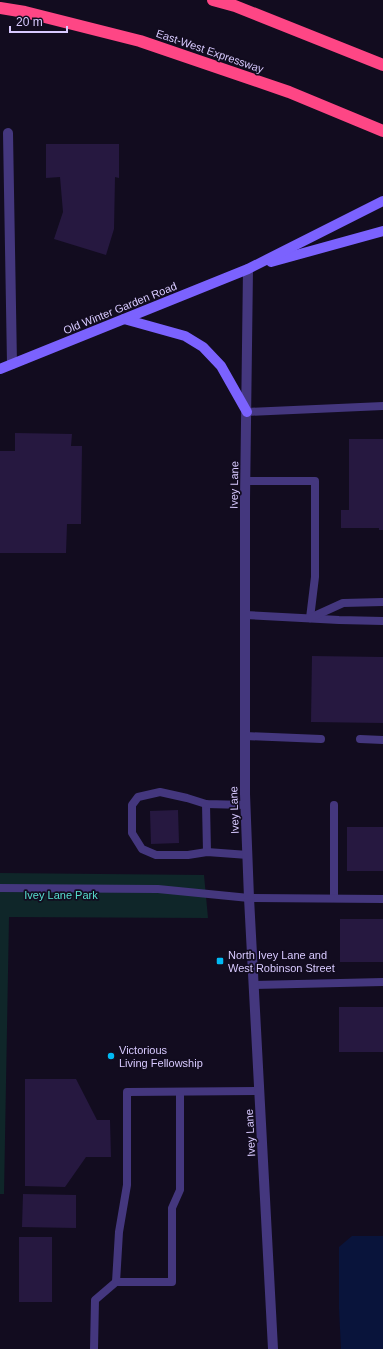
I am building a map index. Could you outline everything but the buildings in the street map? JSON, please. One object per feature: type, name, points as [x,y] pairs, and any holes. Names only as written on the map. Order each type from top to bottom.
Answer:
[{"type":"highway","points":[[213,0],[235,6],[383,65]]},
{"type":"highway","name":"East-West Expressway","points":[[0,8],[25,12],[140,41],[289,92],[379,129]]},
{"type":"main road","name":"Old Winter Garden Road","points":[[0,369],[248,269],[383,201]]},
{"type":"main road","name":"Old Winter Garden Road","points":[[248,269],[383,230]]},
{"type":"main road","points":[[124,319],[185,336],[203,346],[221,366],[246,412]]},
{"type":"street","points":[[4,132],[12,364]]},
{"type":"street","name":"Ivey Lane","points":[[248,269],[245,615],[246,805],[249,898],[274,1349]]},
{"type":"lane","points":[[246,412],[298,411],[383,406]]},
{"type":"lane","points":[[246,481],[315,481],[315,577],[310,618]]},
{"type":"lane","points":[[310,618],[342,603],[383,602]]},
{"type":"lane","points":[[245,615],[383,621]]},
{"type":"lane","points":[[245,736],[320,739]]},
{"type":"lane","points":[[360,739],[383,740]]},
{"type":"lane","points":[[246,805],[206,804],[160,792],[138,797],[132,805],[132,833],[142,849],[156,855],[188,855],[207,852],[248,855]]},
{"type":"lane","points":[[206,804],[207,852]]},
{"type":"lane","points":[[334,806],[334,898]]},
{"type":"lane","points":[[0,888],[158,890],[249,898],[383,899]]},
{"type":"lane","points":[[254,985],[383,982]]},
{"type":"lane","points":[[116,1282],[119,1232],[127,1185],[128,1092],[260,1091]]},
{"type":"lane","points":[[94,1349],[96,1300],[116,1282],[172,1282],[172,1208],[180,1190],[180,1092]]},
{"type":"green space","name":"Ivey Lane Park","points":[[0,873],[204,875],[208,918],[9,917],[4,1194],[0,1194]]},
{"type":"water","points":[[352,1236],[383,1236],[383,1349],[341,1349],[339,1309],[339,1247]]},
{"type":"place","name":"North Ivey Lane and West Robinson Street","points":[[220,961]]},
{"type":"place","name":"Victorious Living Fellowship","points":[[111,1056]]}]
